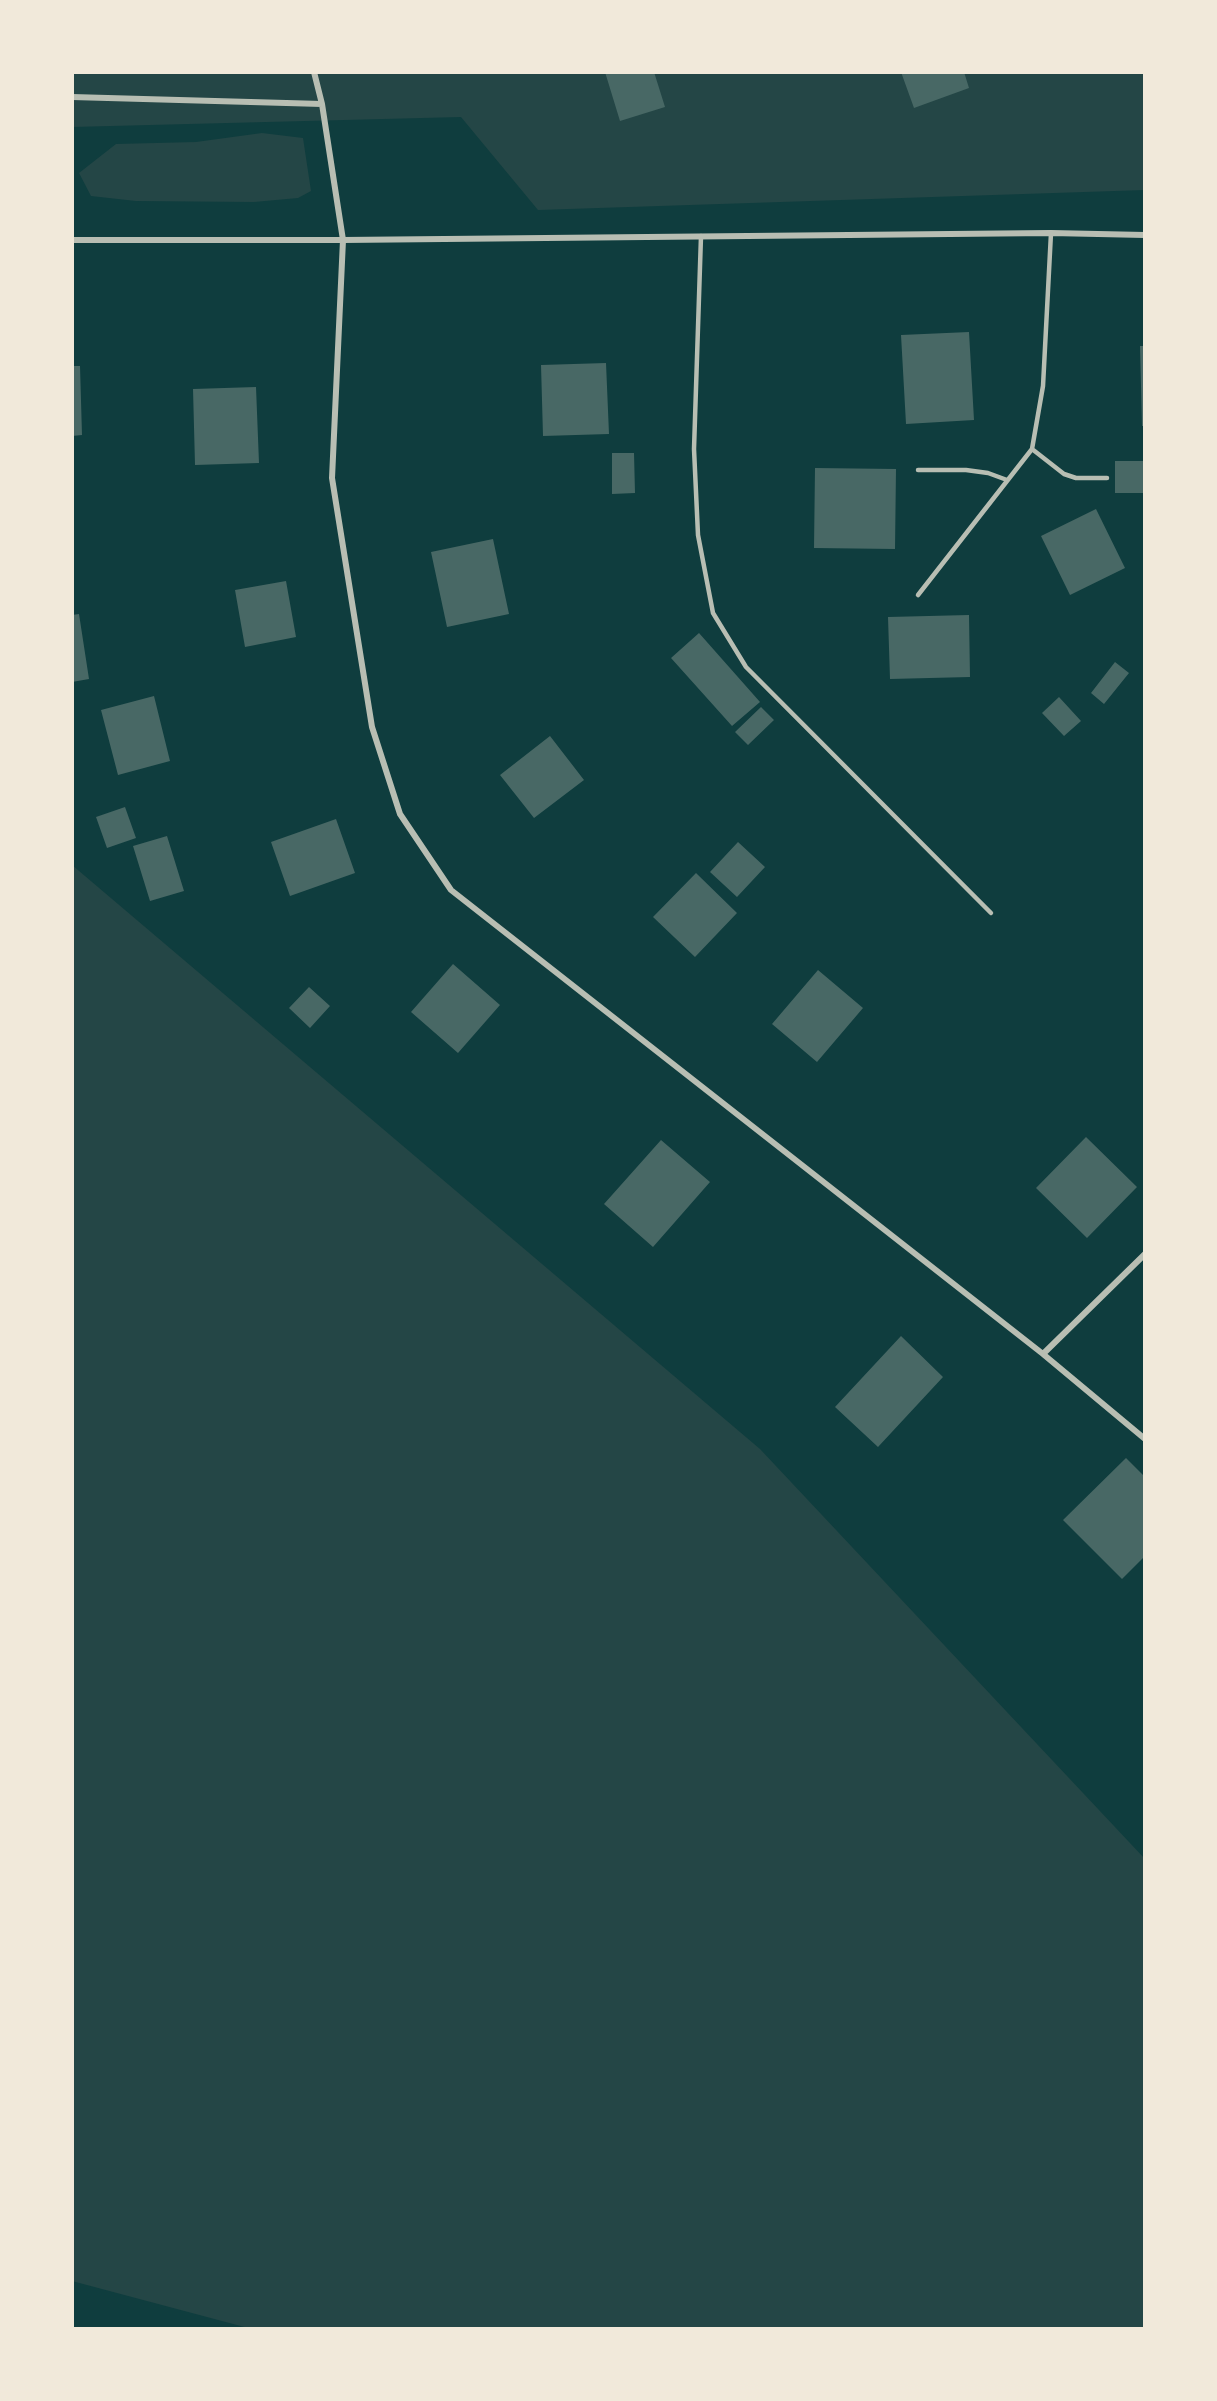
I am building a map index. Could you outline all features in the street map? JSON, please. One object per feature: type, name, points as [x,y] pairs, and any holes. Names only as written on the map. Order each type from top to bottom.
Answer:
[{"type":"street","points":[[314,72],[322,105],[343,240],[332,478],[372,727],[400,814],[451,890],[1043,1354],[1145,1439]]},
{"type":"street","points":[[72,96],[322,105]]},
{"type":"street","points":[[72,240],[343,240],[1051,233],[1145,235]]},
{"type":"street","points":[[1043,1354],[1145,1254]]},
{"type":"lane","points":[[918,595],[1032,449],[1043,386],[1051,233]]},
{"type":"lane","points":[[701,236],[694,449],[698,535],[713,613],[746,667],[991,913]]},
{"type":"lane","points":[[1032,449],[1064,474],[1076,477],[1107,478]]},
{"type":"lane","points":[[918,470],[966,470],[988,473],[1007,480]]},
{"type":"shaded area","points":[[72,72],[1145,72],[1145,190],[538,210],[461,117],[72,127]]},
{"type":"shaded area","points":[[262,133],[303,138],[311,191],[298,198],[254,202],[136,201],[91,196],[79,173],[116,144],[196,142]]},
{"type":"shaded area","points":[[72,865],[760,1449],[1145,1859],[1145,2329],[252,2329],[72,2281]]},
{"type":"building","points":[[605,72],[654,72],[665,107],[620,121]]},
{"type":"building","points":[[901,72],[964,72],[969,88],[914,108]]},
{"type":"building","points":[[969,332],[974,420],[906,424],[901,335]]},
{"type":"building","points":[[1140,346],[1145,346],[1145,426],[1142,426]]},
{"type":"building","points":[[606,363],[609,434],[543,436],[541,365]]},
{"type":"building","points":[[72,366],[80,366],[82,435],[72,436]]},
{"type":"building","points":[[256,387],[259,463],[195,465],[193,389]]},
{"type":"building","points":[[612,453],[634,453],[635,493],[612,494]]},
{"type":"building","points":[[1115,461],[1145,461],[1145,493],[1115,493]]},
{"type":"building","points":[[815,468],[896,469],[895,549],[814,548]]},
{"type":"building","points":[[1096,509],[1125,568],[1070,595],[1041,536]]},
{"type":"building","points":[[493,539],[509,614],[447,627],[431,552]]},
{"type":"building","points":[[286,581],[296,637],[245,647],[235,590]]},
{"type":"building","points":[[79,614],[89,679],[72,682],[72,615]]},
{"type":"building","points":[[969,615],[970,677],[890,679],[888,617]]},
{"type":"building","points":[[699,633],[760,702],[732,726],[671,658]]},
{"type":"building","points":[[1115,662],[1129,673],[1104,704],[1091,693]]},
{"type":"building","points":[[154,696],[170,761],[118,775],[101,710]]},
{"type":"building","points":[[1059,697],[1081,721],[1064,736],[1042,713]]},
{"type":"building","points":[[761,707],[774,720],[748,745],[735,732]]},
{"type":"building","points":[[550,736],[584,780],[534,818],[500,775]]},
{"type":"building","points":[[125,807],[136,838],[107,848],[96,817]]},
{"type":"building","points":[[336,819],[355,873],[290,896],[271,842]]},
{"type":"building","points":[[167,836],[184,891],[150,901],[133,846]]},
{"type":"building","points":[[738,842],[765,867],[737,897],[710,872]]},
{"type":"building","points":[[696,873],[737,913],[695,957],[653,917]]},
{"type":"building","points":[[453,964],[500,1005],[458,1053],[411,1012]]},
{"type":"building","points":[[818,970],[863,1008],[817,1062],[772,1024]]},
{"type":"building","points":[[309,987],[330,1006],[310,1028],[289,1008]]},
{"type":"building","points":[[1086,1137],[1137,1187],[1087,1238],[1036,1188]]},
{"type":"building","points":[[661,1140],[710,1182],[653,1247],[604,1204]]},
{"type":"building","points":[[901,1336],[943,1377],[878,1447],[835,1407]]},
{"type":"building","points":[[1126,1458],[1145,1477],[1145,1556],[1122,1579],[1063,1520]]}]
